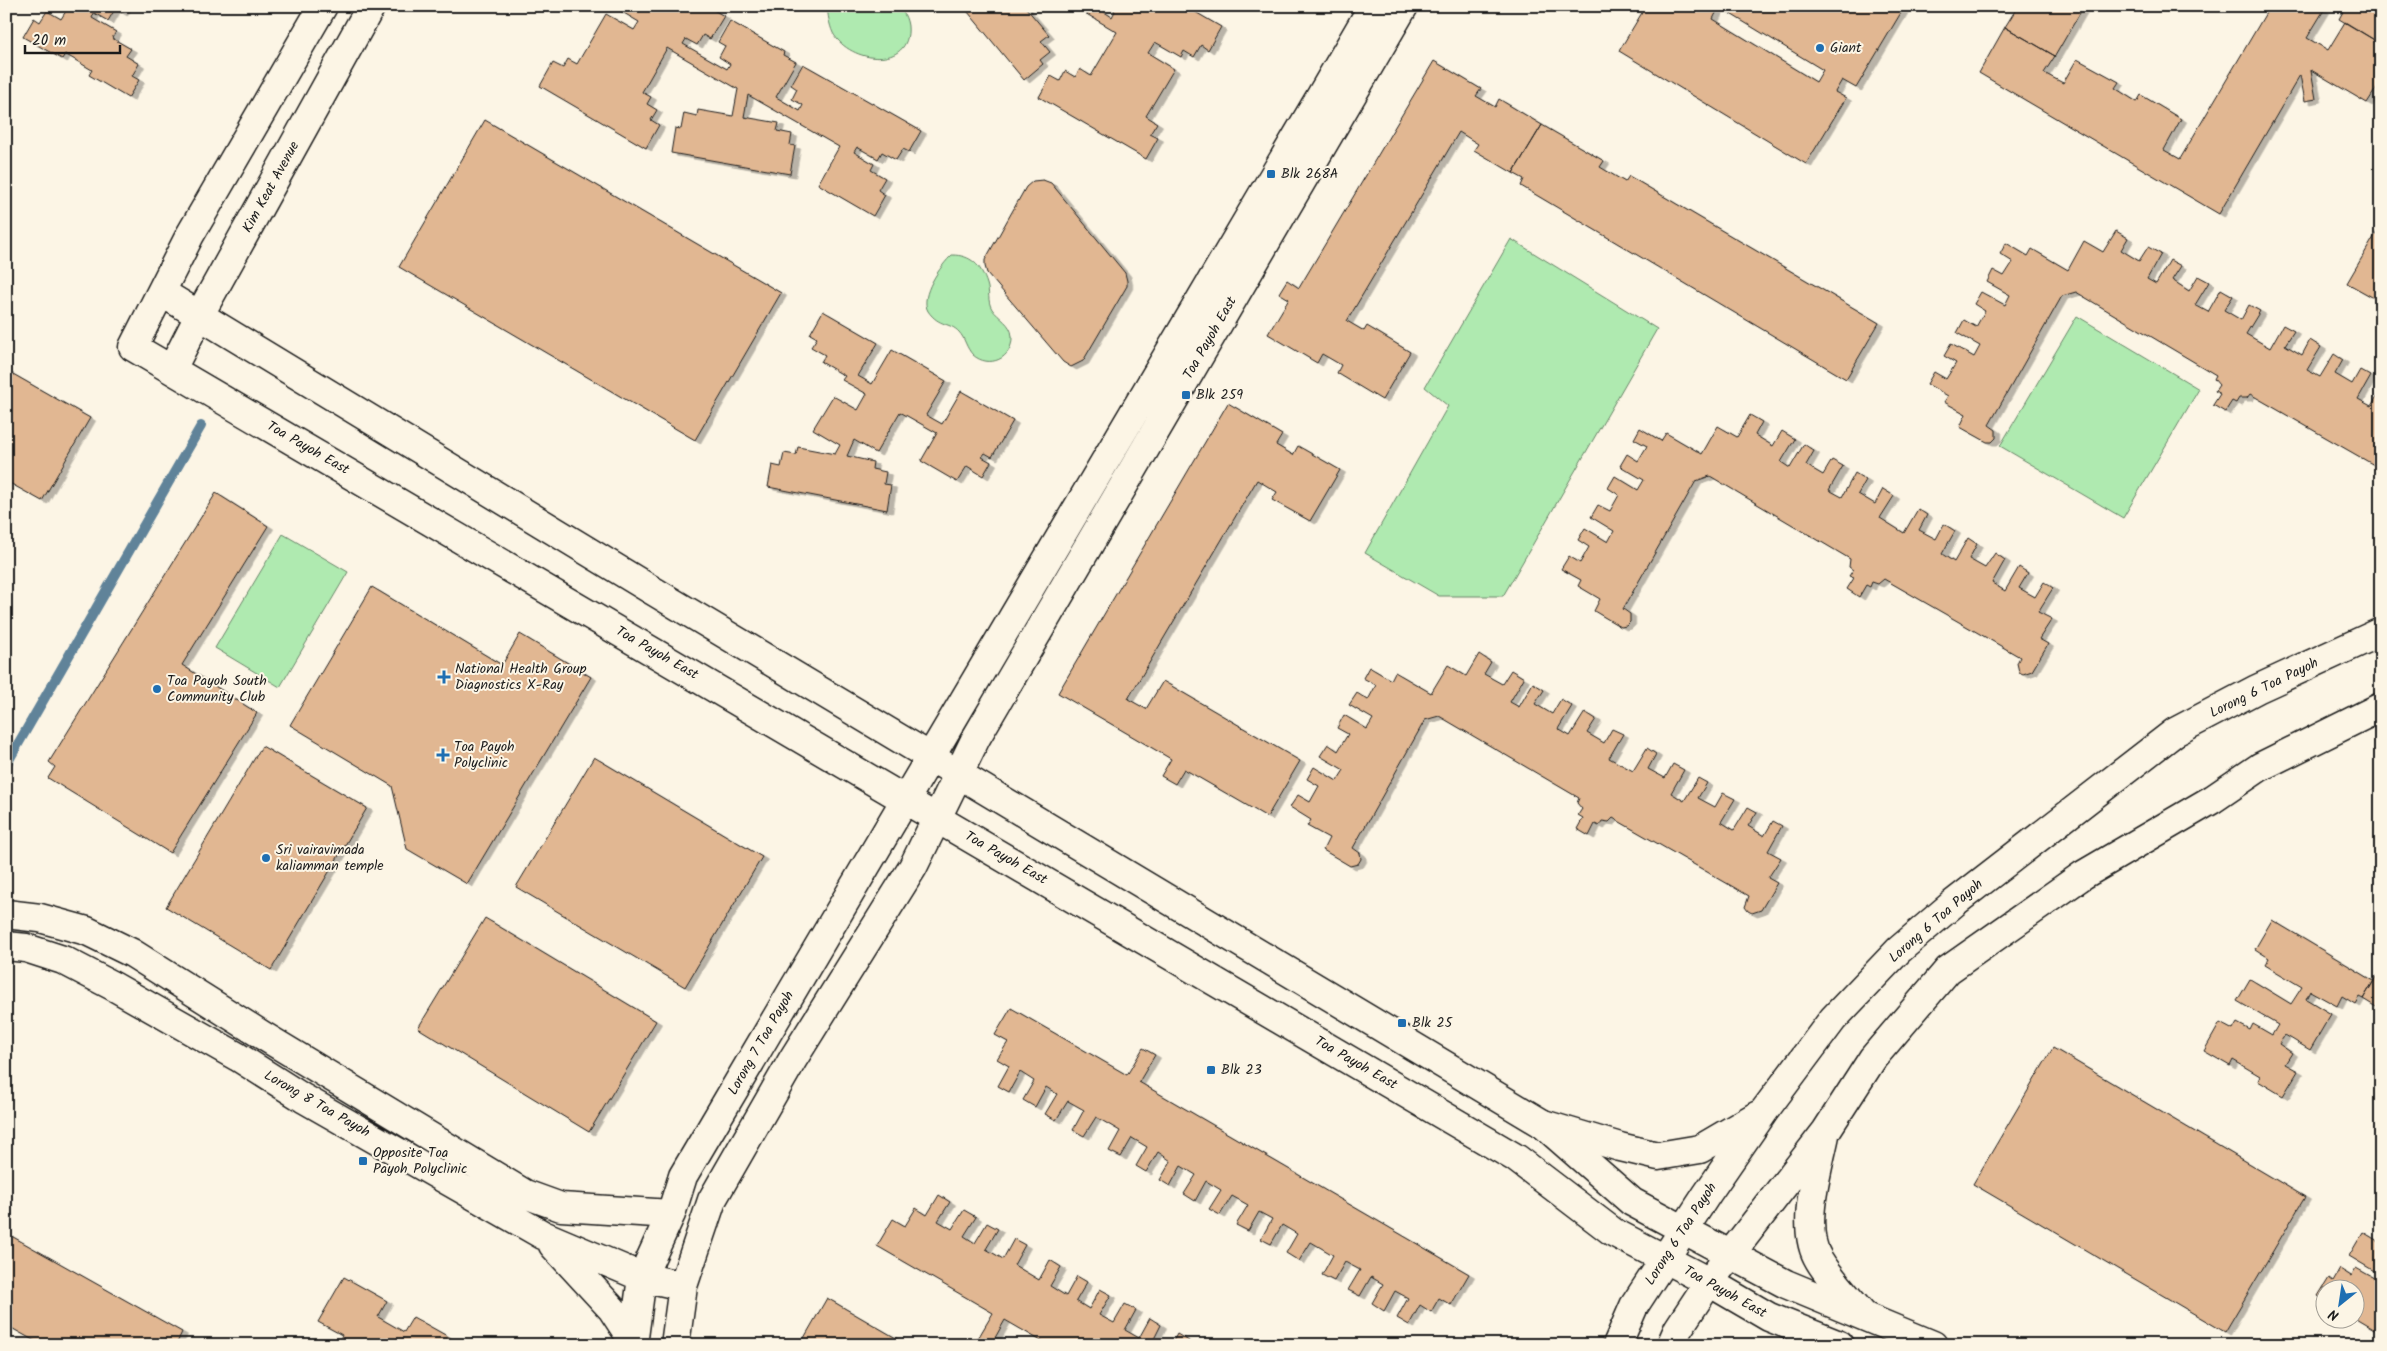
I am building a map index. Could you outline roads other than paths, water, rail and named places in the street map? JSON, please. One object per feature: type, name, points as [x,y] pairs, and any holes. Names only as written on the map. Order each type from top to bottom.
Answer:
[{"type":"street","points":[[323,6],[190,235],[161,292],[958,774],[1543,1124],[1632,1202],[1786,1284],[1933,1345]]},
{"type":"street","name":"Kim Keat Avenue","points":[[172,369],[199,316],[371,6]]},
{"type":"street","name":"Toa Payoh East","points":[[930,757],[1207,293],[1373,6]]},
{"type":"street","name":"Toa Payoh East","points":[[958,774],[976,738],[1404,6]]},
{"type":"street","name":"Toa Payoh East","points":[[161,292],[133,347],[1516,1158],[1613,1232],[1665,1258],[1769,1317],[1839,1345]]},
{"type":"street","name":"Lorong 6 Toa Payoh","points":[[1617,1345],[1634,1306],[1683,1230],[1766,1110],[1833,1019],[1899,950],[1954,902],[2175,732],[2257,689],[2381,632]]},
{"type":"street","points":[[1671,1345],[1678,1329],[1709,1282],[1826,1131],[1873,1058],[1948,970],[2083,875],[2213,799],[2260,767],[2381,707]]},
{"type":"street","name":"Lorong 7 Toa Payoh","points":[[633,1343],[642,1277],[671,1214],[683,1176],[930,757]]},
{"type":"street","points":[[675,1345],[683,1286],[712,1200],[794,1059],[913,867],[958,774]]},
{"type":"street","points":[[6,914],[40,918],[87,931],[132,953],[284,1049],[525,1194],[561,1207],[671,1214]]},
{"type":"street","name":"Lorong 8 Toa Payoh","points":[[6,946],[26,948],[63,960],[113,986],[238,1057],[303,1098],[543,1235],[642,1277],[683,1286]]},
{"type":"street","points":[[1543,1124],[1620,1148],[1658,1156],[1700,1149],[1766,1110]]},
{"type":"street","points":[[1826,1131],[1809,1221],[1812,1242],[1818,1259],[1863,1315]]},
{"type":"street","points":[[543,1235],[612,1309],[633,1343]]},
{"type":"waterway","points":[[6,765],[201,426]]},
{"type":"place","name":"Giant","points":[[1820,48]]},
{"type":"place","name":"Blk 268A","points":[[1271,174]]},
{"type":"place","name":"Blk 259","points":[[1186,395]]},
{"type":"place","name":"National Health Group Diagnostics X-Ray","points":[[444,677]]},
{"type":"place","name":"Toa Payoh South Community Club","points":[[157,689]]},
{"type":"place","name":"Toa Payoh Polyclinic","points":[[443,755]]},
{"type":"place","name":"Sri vairavimada kaliamman temple","points":[[266,858]]},
{"type":"place","name":"Blk 25","points":[[1402,1023]]},
{"type":"place","name":"Blk 23","points":[[1211,1070]]},
{"type":"place","name":"Opposite Toa Payoh Polyclinic","points":[[363,1161]]}]
